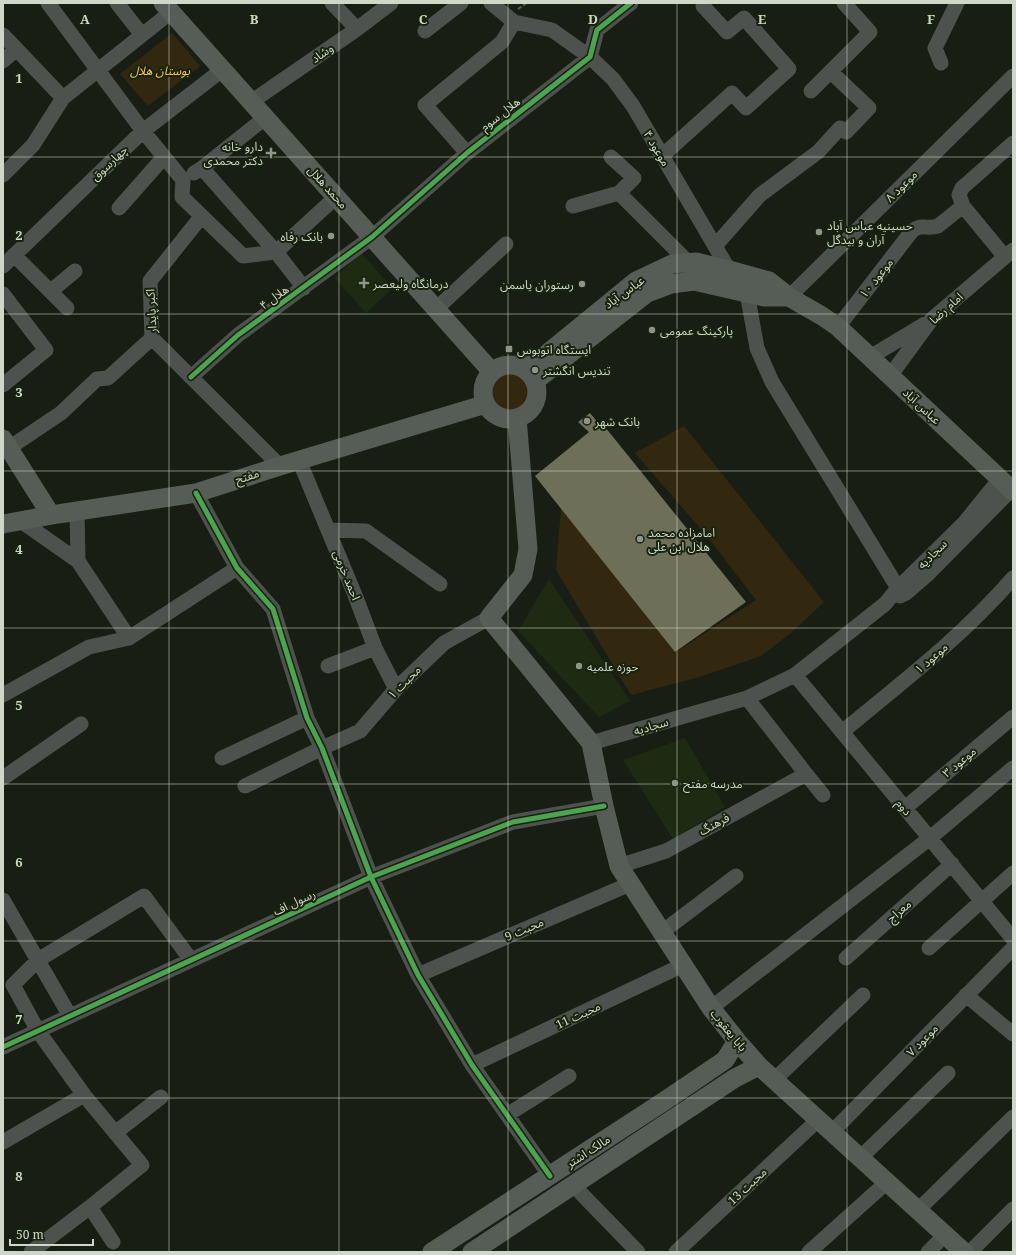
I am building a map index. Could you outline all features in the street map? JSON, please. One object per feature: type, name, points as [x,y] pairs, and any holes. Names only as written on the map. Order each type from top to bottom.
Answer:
[{"type":"main road","name":"محمد هلال","points":[[167,7],[492,372]]},
{"type":"main road","name":"عباس آباد","points":[[516,365],[530,366],[538,361],[636,280],[672,264],[696,262],[729,270],[769,281],[789,297],[838,327],[1008,487]]},
{"type":"main road","name":"عباس آباد","points":[[535,381],[647,293],[671,284],[694,281],[764,297],[789,297]]},
{"type":"main road","points":[[516,365],[527,371],[535,381],[537,390],[536,399],[532,408],[526,414],[517,418],[508,419],[499,417],[491,412],[486,404],[483,396],[483,387],[486,379],[499,367],[516,365]]},
{"type":"main road","name":"مفتح","points":[[12,523],[51,515],[196,493],[299,460],[486,404]]},
{"type":"main road","points":[[517,418],[528,549],[522,576],[489,618],[591,743]]},
{"type":"main road","points":[[6,444],[51,515]]},
{"type":"main road","name":"بابا یعقوب","points":[[591,743],[604,806],[619,866],[711,1008],[759,1066],[964,1252]]},
{"type":"main road","name":"مالک اشتر","points":[[432,1252],[725,1060],[737,1041]]},
{"type":"main road","points":[[725,1060],[732,1061],[737,1066],[738,1072],[735,1078]]},
{"type":"main road","name":"مالک اشتر","points":[[472,1252],[735,1078],[759,1066]]},
{"type":"street","points":[[48,3],[142,130],[183,180],[182,197],[201,217],[244,256],[276,252],[336,197]]},
{"type":"street","points":[[117,3],[142,35]]},
{"type":"street","points":[[332,3],[357,29]]},
{"type":"street","name":"وشاد","points":[[251,102],[357,29],[391,3]]},
{"type":"street","points":[[425,31],[461,3]]},
{"type":"street","points":[[467,153],[425,105],[502,42],[514,22],[490,3]]},
{"type":"street","points":[[590,57],[597,30],[631,3]]},
{"type":"street","points":[[811,91],[870,32],[844,3]]},
{"type":"street","points":[[941,63],[935,48],[957,3]]},
{"type":"street","points":[[662,156],[732,93],[746,108],[788,69],[744,18],[727,32],[703,6]]},
{"type":"street","points":[[3,175],[33,145],[63,98],[142,35],[167,7]]},
{"type":"street","name":"موعود ۴","points":[[514,22],[552,30],[590,57],[613,79],[633,106],[729,270]]},
{"type":"street","points":[[3,35],[63,98]]},
{"type":"street","points":[[3,61],[16,49]]},
{"type":"street","name":"هلال سوم","points":[[372,237],[467,153],[590,57]]},
{"type":"street","name":"چهارسوق","points":[[3,266],[142,130],[222,70]]},
{"type":"street","points":[[715,246],[760,195],[818,152],[840,128],[846,132],[869,108],[831,72]]},
{"type":"street","name":"موعود ۸","points":[[789,297],[1013,76]]},
{"type":"street","points":[[183,180],[202,168],[265,118]]},
{"type":"street","points":[[1009,253],[963,206],[959,195],[962,188],[1013,143]]},
{"type":"street","points":[[119,208],[164,157]]},
{"type":"street","points":[[573,206],[619,193],[634,178],[611,157]]},
{"type":"street","points":[[202,168],[276,252],[304,288]]},
{"type":"street","points":[[619,193],[689,263]]},
{"type":"street","name":"موعود ۱۰","points":[[838,327],[912,231],[917,227],[922,226],[938,226],[963,206]]},
{"type":"street","name":"اکبر پایدار","points":[[201,217],[150,281],[152,338],[280,466]]},
{"type":"street","name":"هلال ۴","points":[[191,377],[238,335],[372,237]]},
{"type":"street","points":[[436,309],[506,244]]},
{"type":"street","name":"امام رضا","points":[[890,376],[931,320],[1009,253]]},
{"type":"street","points":[[14,255],[67,308]]},
{"type":"street","points":[[51,291],[75,271]]},
{"type":"street","points":[[747,293],[756,348],[772,382],[898,588]]},
{"type":"street","points":[[3,294],[46,350],[3,385]]},
{"type":"street","points":[[870,357],[931,320]]},
{"type":"street","points":[[6,444],[61,413],[98,379],[108,378],[152,338]]},
{"type":"street","name":"احمد خرمی","points":[[299,460],[355,595],[375,648],[396,689]]},
{"type":"street","points":[[885,604],[906,593],[928,574],[1008,487]]},
{"type":"street","name":"سجادیه","points":[[591,743],[746,698],[795,675],[885,604],[898,588],[965,522],[1008,487]]},
{"type":"street","points":[[196,493],[238,568],[273,609],[307,718],[322,748],[371,877],[418,975],[472,1065],[550,1176]]},
{"type":"street","points":[[77,511],[78,561]]},
{"type":"street","points":[[12,523],[78,561],[129,638]]},
{"type":"street","points":[[328,530],[366,531],[440,584]]},
{"type":"street","points":[[3,695],[89,647],[129,638],[238,568]]},
{"type":"street","name":"موعود ۱","points":[[842,732],[934,656],[1000,593],[1013,578]]},
{"type":"street","name":"محبت ۱","points":[[245,786],[360,731],[396,689],[444,644],[489,618]]},
{"type":"street","points":[[328,666],[375,648]]},
{"type":"street","name":"دوم","points":[[795,675],[1013,939]]},
{"type":"street","points":[[746,698],[823,795]]},
{"type":"street","name":"موعود ۳","points":[[905,808],[1013,717]]},
{"type":"street","points":[[222,758],[307,718]]},
{"type":"street","points":[[3,778],[81,724]]},
{"type":"street","points":[[711,1008],[930,838],[1013,768]]},
{"type":"street","name":"فرهنگ","points":[[619,866],[666,851],[806,774]]},
{"type":"street","name":"رسول اف","points":[[3,1047],[371,877],[513,822],[604,806]]},
{"type":"street","name":"معراج","points":[[846,958],[952,864]]},
{"type":"street","points":[[928,948],[1013,873]]},
{"type":"street","points":[[662,932],[736,876]]},
{"type":"street","name":"محبت 9","points":[[418,975],[630,884]]},
{"type":"street","points":[[31,1252],[142,1165],[84,1095],[38,1031],[13,985],[38,960],[144,896],[191,960]]},
{"type":"street","points":[[3,900],[70,1016]]},
{"type":"street","name":"موعود ۷","points":[[832,1132],[966,995],[1011,954]]},
{"type":"street","name":"محبت 11","points":[[472,1065],[683,965]]},
{"type":"street","points":[[774,1080],[862,995]]},
{"type":"street","points":[[966,995],[1013,1034]]},
{"type":"street","points":[[860,1158],[948,1073]]},
{"type":"street","points":[[507,1115],[569,1076]]},
{"type":"street","points":[[3,1142],[84,1095]]},
{"type":"street","points":[[115,1133],[162,1097]]},
{"type":"street","points":[[918,1210],[1013,1117]]},
{"type":"street","name":"محبت 13","points":[[676,1252],[818,1120]]},
{"type":"street","points":[[810,1252],[887,1182]]},
{"type":"street","points":[[573,1185],[638,1252]]},
{"type":"street","points":[[90,1207],[113,1242]]},
{"type":"street","points":[[970,1252],[1013,1209]]},
{"type":"street","points":[[928,1252],[945,1235]]},
{"type":"shaded area","name":"درمانگاه ولیعصر","points":[[361,253],[393,288],[366,313],[334,278]]},
{"type":"shaded area","name":"حوزه علمیه","points":[[549,579],[630,701],[599,717],[518,631]]},
{"type":"shaded area","name":"مدرسه مفتح","points":[[685,738],[725,807],[673,839],[623,760]]},
{"type":"green space","name":"بوستان هلال","points":[[172,33],[200,66],[148,106],[120,74]]},
{"type":"green space","points":[[510,370],[523,374],[529,380],[533,393],[529,406],[523,412],[510,416],[497,412],[491,406],[487,393],[491,380],[497,374]]},
{"type":"green space","points":[[684,426],[824,602],[791,633],[761,656],[696,678],[631,695],[556,570],[561,508],[676,652],[756,600],[706,535],[635,453]]},
{"type":"building","name":"امامزاده محمد هلال ابن علی","points":[[590,413],[599,424],[601,422],[746,602],[675,652],[535,476],[589,432],[578,422]]},
{"type":"cycle path","points":[[191,377],[238,335],[372,237],[467,153],[590,57],[597,30],[631,3]]},
{"type":"cycle path","points":[[196,493],[237,568],[273,609],[307,718],[322,748],[371,877],[418,975],[472,1065],[550,1176]]},
{"type":"cycle path","points":[[3,1047],[371,877],[513,822],[604,806]]},
{"type":"place","name":"دارو خانه دکتر محمدی","points":[[271,153]]},
{"type":"place","name":"حسینیه عباس آباد آران و بیدگل","points":[[819,232]]},
{"type":"place","name":"بانک رفاه","points":[[331,236]]},
{"type":"place","name":"درمانگاه ولیعصر","points":[[364,283]]},
{"type":"place","name":"رستوران یاسمن","points":[[582,284]]},
{"type":"place","name":"پارکینگ عمومی","points":[[652,330]]},
{"type":"place","name":"ایستگاه اتوبوس","points":[[509,349]]},
{"type":"place","name":"تندیس انگشتر","points":[[535,370]]},
{"type":"place","name":"بانک شهر","points":[[587,421]]},
{"type":"place","name":"امامزاده محمد هلال ابن علی","points":[[640,539]]},
{"type":"place","name":"حوزه علمیه","points":[[579,666]]},
{"type":"place","name":"مدرسه مفتح","points":[[675,783]]}]
